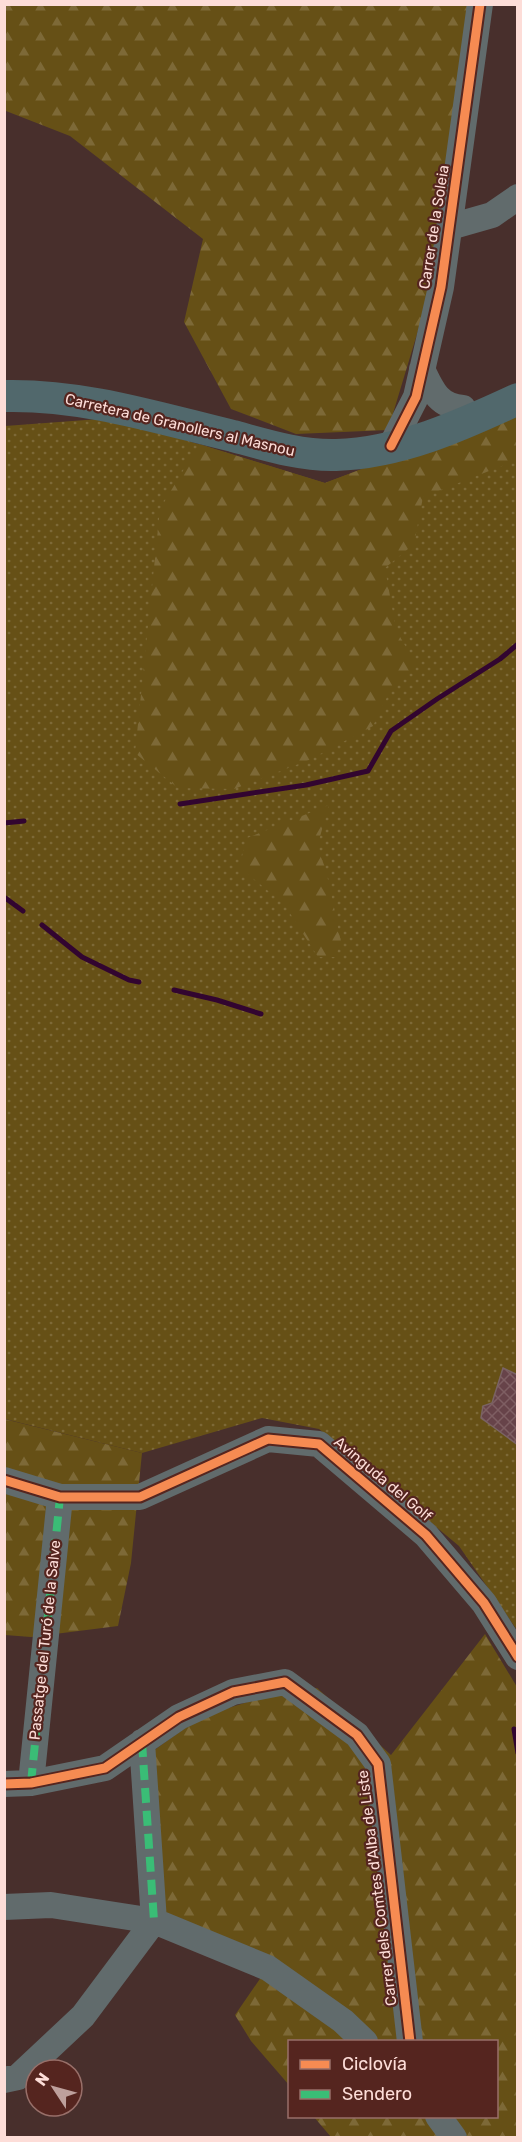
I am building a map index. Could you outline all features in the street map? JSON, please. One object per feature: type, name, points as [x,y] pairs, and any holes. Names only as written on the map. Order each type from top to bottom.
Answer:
[{"type":"main road","name":"Carretera de Granollers al Masnou","points":[[391,446],[518,382]]},
{"type":"main road","name":"Carretera de Granollers al Masnou","points":[[4,396],[32,395],[85,401],[299,452],[334,455],[364,453],[432,437],[518,399]]},
{"type":"street","name":"Carrer de la Soleia","points":[[391,446],[416,397],[441,287],[480,4]]},
{"type":"street","points":[[450,227],[492,215],[518,197]]},
{"type":"street","points":[[422,369],[431,388],[444,404],[463,408]]},
{"type":"street","name":"Avinguda del Golf","points":[[4,1480],[60,1497],[140,1497],[268,1439],[319,1444],[426,1535],[484,1604],[518,1657]]},
{"type":"street","name":"Passatge del Turó de la Salve","points":[[31,1783],[60,1497]]},
{"type":"street","name":"Carrer dels Comtes d'Alba de Liste","points":[[4,1784],[31,1783],[105,1768],[179,1717],[233,1692],[285,1683],[357,1735],[378,1764],[410,2040]]},
{"type":"street","points":[[4,2080],[18,2077],[83,2016],[154,1921],[142,1742]]},
{"type":"street","points":[[4,1906],[51,1905],[154,1921],[268,1968],[343,2021],[363,2040]]},
{"type":"street","points":[[439,2118],[454,2138]]},
{"type":"green space","points":[[5,5],[467,5],[465,71],[433,281],[388,430],[296,434],[231,409],[184,322],[203,239],[70,136],[6,111],[5,113]]},
{"type":"green space","points":[[517,410],[517,1630],[459,1546],[319,1429],[262,1418],[142,1453],[5,1419],[5,426],[113,418],[325,483]]},
{"type":"green space","points":[[517,410],[517,460],[423,497],[414,544],[385,568],[396,630],[417,666],[388,695],[373,726],[309,760],[234,789],[178,788],[135,753],[160,509],[199,444],[325,483]]},
{"type":"green space","points":[[329,805],[317,847],[326,870],[341,942],[335,957],[318,957],[284,904],[239,867],[247,838]]},
{"type":"green space","points":[[4,1419],[142,1453],[131,1563],[118,1626],[31,1637],[5,1635]]},
{"type":"green space","points":[[485,1634],[517,1687],[517,2137],[331,2137],[315,2118],[498,2118],[498,2040],[288,2040],[288,2084],[251,2041],[235,2015],[273,1960],[160,1915],[146,1756],[202,1716],[267,1696],[317,1688],[391,1755]]},
{"type":"building","points":[[503,1368],[518,1375],[518,1445],[481,1418],[483,1406],[492,1403]]},
{"type":"waterway","points":[[180,804],[306,785],[368,771],[391,731],[500,659],[518,644]]},
{"type":"waterway","points":[[4,823],[24,821]]},
{"type":"waterway","points":[[4,897],[23,911]]},
{"type":"waterway","points":[[42,925],[82,957],[129,980],[139,982]]},
{"type":"waterway","points":[[174,990],[261,1014]]},
{"type":"waterway","points":[[514,1729],[518,1753]]},
{"type":"marked path","points":[[31,1783],[60,1497]]},
{"type":"marked path","points":[[142,1742],[154,1921]]},
{"type":"cycle path","points":[[391,446],[416,397],[441,287],[480,4]]},
{"type":"cycle path","points":[[4,1480],[60,1497],[140,1497],[268,1439],[319,1444],[426,1535],[484,1603],[518,1657]]},
{"type":"cycle path","points":[[4,1784],[31,1783],[105,1768],[179,1717],[233,1692],[285,1682],[357,1735],[378,1764],[410,2040]]}]
